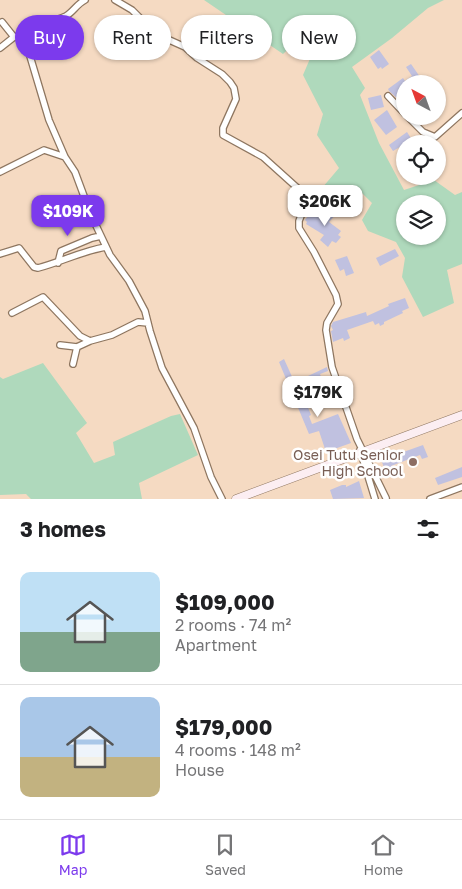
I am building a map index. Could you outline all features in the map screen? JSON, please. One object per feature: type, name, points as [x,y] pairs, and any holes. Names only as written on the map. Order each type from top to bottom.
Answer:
[{"type":"street","points":[[68,15],[85,0]]},
{"type":"street","points":[[115,0],[132,10],[156,34],[185,47],[196,58],[226,78],[234,88],[236,99],[230,115],[222,128],[223,135],[262,157],[303,193],[306,203],[298,220],[298,228],[314,252],[336,295],[338,304],[327,323],[326,330],[330,357],[344,405],[362,450],[377,499],[387,498],[362,450]]},
{"type":"street","points":[[0,48],[14,37],[2,22]]},
{"type":"street","points":[[31,60],[47,113],[65,156],[75,172],[91,215],[110,255],[132,285],[145,311],[162,368],[196,432],[211,478],[222,499]]},
{"type":"street","points":[[388,96],[396,104]]},
{"type":"street","points":[[416,125],[423,132],[435,137],[462,112]]},
{"type":"street","points":[[0,172],[44,150],[65,156]]},
{"type":"street","points":[[58,263],[61,252],[92,238],[102,236]]},
{"type":"street","points":[[0,254],[19,248],[36,268],[58,263],[106,246]]},
{"type":"street","points":[[12,313],[43,297],[80,336],[90,341]]},
{"type":"street","points":[[60,345],[78,347],[90,341],[112,335],[138,322],[148,323]]},
{"type":"street","points":[[73,364],[78,347]]},
{"type":"street","points":[[236,499],[362,450],[462,415]]},
{"type":"street","points":[[430,499],[448,496],[462,487]]},
{"type":"green space","points":[[204,0],[444,0],[428,8],[392,38],[352,67],[365,88],[360,95],[379,143],[396,175],[396,185],[401,185],[404,190],[419,185],[441,185],[455,195],[462,192],[462,264],[447,270],[454,303],[423,317],[402,277],[405,258],[398,245],[446,245],[446,195],[396,195],[396,242],[368,231],[362,220],[372,203],[358,189],[342,206],[322,188],[339,168],[317,135],[323,114],[303,75],[309,60],[356,60],[356,15],[282,15],[282,53],[272,46],[272,15],[226,15]]},
{"type":"green space","points":[[43,363],[87,423],[76,433],[94,463],[115,455],[113,442],[171,416],[180,414],[198,455],[139,483],[142,499],[31,499],[26,494],[0,495],[0,377],[3,379]]},
{"type":"building","points":[[379,50],[389,64],[382,69],[381,67],[378,69],[370,57]]},
{"type":"building","points":[[411,64],[419,75],[411,75],[406,67]]},
{"type":"building","points":[[396,83],[396,97],[389,91],[388,89]]},
{"type":"building","points":[[381,95],[384,107],[371,110],[368,98]]},
{"type":"building","points":[[387,110],[397,127],[386,135],[374,120]]},
{"type":"building","points":[[396,140],[396,149],[393,151],[389,145]]},
{"type":"building","points":[[334,208],[338,212],[329,222],[341,231],[338,235],[341,237],[336,243],[332,241],[328,247],[320,240],[324,235],[306,224],[305,220],[312,211],[323,221]]},
{"type":"building","points":[[395,249],[399,256],[380,266],[376,258]]},
{"type":"building","points":[[347,256],[354,273],[346,276],[344,269],[340,271],[335,260]]},
{"type":"building","points":[[405,298],[409,308],[402,311],[403,313],[384,322],[380,326],[379,323],[375,325],[373,321],[347,330],[350,338],[344,341],[343,338],[333,342],[331,326],[333,322],[366,312],[367,316],[389,306],[388,304]]},
{"type":"building","points":[[284,359],[299,392],[301,391],[303,395],[311,415],[309,416],[312,424],[338,414],[351,443],[326,452],[319,431],[309,434],[279,362]]},
{"type":"building","points":[[327,367],[328,371],[320,374],[323,382],[320,383],[322,387],[313,390],[308,376]]},
{"type":"building","points":[[423,445],[428,457],[422,459],[420,455],[391,466],[393,470],[386,472],[381,460]]},
{"type":"building","points":[[462,467],[462,477],[438,485],[435,478]]},
{"type":"building","points":[[359,481],[364,498],[333,499],[330,490],[342,485],[346,485],[346,487]]},
{"type":"place","name":"Osei Tutu Senior High School","points":[[413,462]]}]
